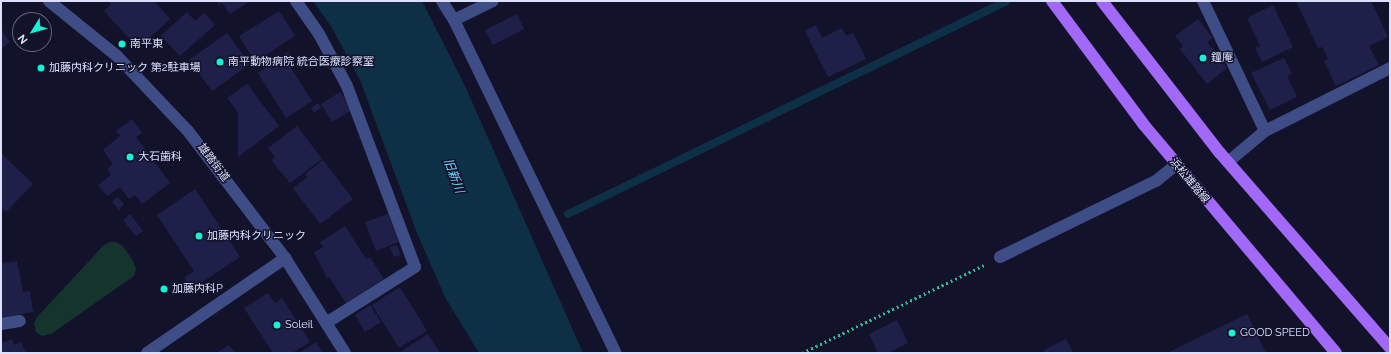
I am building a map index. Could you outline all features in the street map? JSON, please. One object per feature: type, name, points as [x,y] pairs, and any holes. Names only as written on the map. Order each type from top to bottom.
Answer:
[{"type":"main road","name":"浜松雄踏線","points":[[1052,1],[1113,86],[1176,165],[1336,353]]},
{"type":"main road","points":[[1102,1],[1179,104],[1390,348]]},
{"type":"street","name":"雄踏街道","points":[[50,1],[117,56],[166,105],[285,258],[345,353]]},
{"type":"street","points":[[296,1],[319,34],[347,86],[415,267],[326,323]]},
{"type":"street","points":[[442,1],[454,20],[616,353]]},
{"type":"street","points":[[454,20],[493,1]]},
{"type":"street","points":[[1203,1],[1265,131]]},
{"type":"street","points":[[1228,162],[1265,131],[1390,68]]},
{"type":"street","points":[[1000,257],[1156,181],[1176,165]]},
{"type":"street","points":[[147,353],[285,258]]},
{"type":"street","points":[[1,324],[20,321]]},
{"type":"path","points":[[802,353],[1000,257]]},
{"type":"green space","points":[[110,242],[116,242],[123,246],[133,261],[136,269],[134,276],[51,334],[42,336],[36,332],[34,323],[37,317],[104,245]]},
{"type":"water","name":"旧新川","points":[[313,1],[422,1],[465,86],[583,353],[479,353],[445,297],[417,233],[360,80],[331,26]]},
{"type":"building","points":[[108,1],[157,1],[156,3],[170,19],[138,48],[104,11],[111,4]]},
{"type":"building","points":[[217,1],[250,1],[230,14],[222,3],[219,5]]},
{"type":"building","points":[[1296,1],[1371,1],[1388,37],[1369,46],[1379,65],[1336,86],[1324,61],[1328,59],[1322,47],[1318,48]]},
{"type":"building","points":[[1273,5],[1293,47],[1262,62],[1255,48],[1260,46],[1247,18]]},
{"type":"building","points":[[279,11],[295,36],[255,62],[239,36]]},
{"type":"building","points":[[187,12],[195,21],[204,13],[215,25],[180,56],[161,36]]},
{"type":"building","points":[[517,14],[524,29],[493,45],[485,30]]},
{"type":"building","name":"鐘庵","points":[[1198,19],[1213,38],[1207,42],[1227,68],[1207,84],[1180,49],[1183,46],[1175,36]]},
{"type":"building","points":[[816,25],[822,38],[842,28],[846,36],[853,33],[866,59],[828,77],[805,31]]},
{"type":"building","points":[[1,30],[10,42],[1,49]]},
{"type":"building","name":"南平動物病院 統合医療診察室","points":[[227,33],[250,64],[212,91],[189,60]]},
{"type":"building","points":[[288,52],[296,65],[291,68],[312,101],[286,118],[258,73]]},
{"type":"building","points":[[1284,58],[1292,74],[1287,76],[1297,97],[1270,110],[1251,73]]},
{"type":"building","points":[[247,84],[279,126],[238,157],[238,112],[227,98]]},
{"type":"building","points":[[340,92],[352,110],[332,122],[321,104]]},
{"type":"building","points":[[318,103],[321,107],[314,113],[311,108]]},
{"type":"building","name":"大石歯科","points":[[132,119],[142,133],[136,137],[170,183],[142,204],[135,195],[129,199],[120,187],[107,196],[98,185],[111,175],[107,169],[113,164],[103,150],[120,136],[116,131]]},
{"type":"building","points":[[297,126],[322,159],[290,183],[271,160],[275,157],[268,148]]},
{"type":"building","points":[[1,153],[33,184],[6,212],[1,207]]},
{"type":"building","points":[[323,160],[353,199],[320,224],[293,188],[308,177],[305,174]]},
{"type":"building","name":"加藤内科クリニック","points":[[195,189],[240,257],[192,289],[184,278],[194,271],[157,215]]},
{"type":"building","points":[[117,197],[124,204],[119,210],[112,202]]},
{"type":"building","points":[[130,214],[143,231],[136,236],[123,220]]},
{"type":"building","points":[[388,214],[399,242],[376,251],[365,222]]},
{"type":"building","points":[[345,226],[366,259],[370,257],[384,279],[346,303],[329,277],[327,278],[314,252],[323,247],[320,242]]},
{"type":"building","points":[[397,245],[401,255],[394,257],[390,247]]},
{"type":"building","points":[[17,261],[23,292],[30,291],[33,312],[1,318],[1,263]]},
{"type":"building","points":[[400,287],[427,331],[399,348],[372,305]]},
{"type":"building","name":"Soleil","points":[[268,293],[275,303],[282,298],[310,342],[292,353],[273,353],[244,308]]},
{"type":"building","points":[[370,305],[381,322],[365,332],[355,315]]},
{"type":"building","name":"GOOD SPEED","points":[[1247,314],[1266,353],[1167,353]]},
{"type":"building","points":[[897,320],[908,343],[888,353],[878,353],[869,334]]},
{"type":"building","points":[[428,334],[440,353],[399,353]]},
{"type":"building","points":[[12,339],[14,345],[21,342],[26,353],[1,353],[1,343]]},
{"type":"building","points":[[1066,339],[1073,353],[1045,353],[1044,350]]},
{"type":"building","points":[[316,342],[322,352],[299,353]]},
{"type":"building","points":[[229,345],[235,353],[216,353]]},
{"type":"waterway","points":[[568,214],[1006,1]]},
{"type":"place","name":"南平東","points":[[122,44]]},
{"type":"place","name":"鐘庵","points":[[1203,58]]},
{"type":"place","name":"南平動物病院 統合医療診察室","points":[[220,62]]},
{"type":"place","name":"加藤内科クリニック 第2駐車場","points":[[41,68]]},
{"type":"place","name":"大石歯科","points":[[130,157]]},
{"type":"place","name":"加藤内科クリニック","points":[[199,236]]},
{"type":"place","name":"加藤内科P","points":[[164,289]]},
{"type":"place","name":"Soleil","points":[[277,325]]},
{"type":"place","name":"GOOD SPEED","points":[[1232,333]]}]
